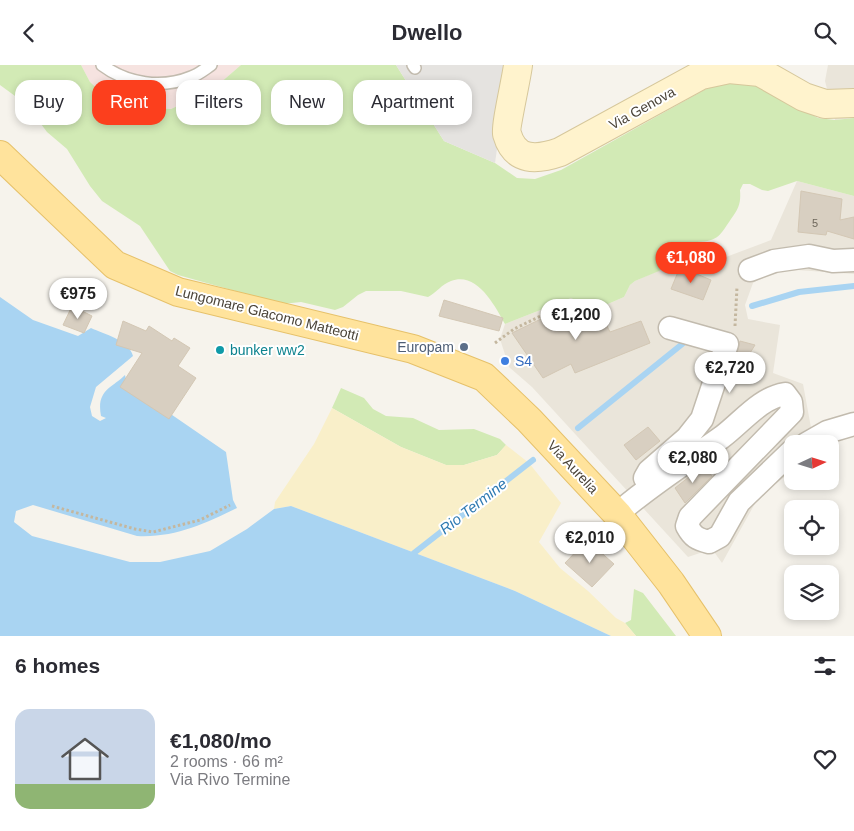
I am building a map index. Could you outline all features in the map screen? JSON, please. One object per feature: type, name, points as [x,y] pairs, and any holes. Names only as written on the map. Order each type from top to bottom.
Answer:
[{"type":"main road","name":"Lungomare Giacomo Matteotti","points":[[0,155],[114,265],[178,292],[413,349],[484,377],[529,420]]},
{"type":"main road","name":"Via Aurelia","points":[[529,420],[627,505],[671,583],[707,636]]},
{"type":"street","name":"Via Genova","points":[[518,65],[506,133],[516,152],[528,157],[542,158],[560,152],[701,75],[730,69],[760,72],[804,97],[825,104],[854,103]]},
{"type":"street","points":[[750,270],[774,261],[809,256],[833,261],[854,260]]},
{"type":"street","points":[[627,505],[649,471],[687,438],[702,419],[727,344],[670,327]]},
{"type":"street","points":[[627,505],[724,436],[772,396],[785,394],[791,401],[792,411],[690,517],[686,526],[691,534],[697,539],[709,542],[720,536],[738,502],[784,459]]},
{"type":"street","points":[[822,435],[854,424]]},
{"type":"lane","points":[[102,65],[114,74],[152,85],[191,77],[212,65]]},
{"type":"path","points":[[735,327],[737,282],[750,270]]},
{"type":"path","points":[[495,343],[514,329],[553,310]]},
{"type":"path","points":[[52,506],[153,532],[200,520],[230,505]]},
{"type":"shaded area","points":[[81,65],[241,65],[224,80],[176,80],[176,107],[171,109],[166,109],[166,80],[92,80],[92,84]]},
{"type":"shaded area","points":[[396,65],[509,65],[495,163],[444,141],[434,125],[472,125],[472,80],[405,80]]},
{"type":"shaded area","points":[[828,65],[854,65],[854,118],[835,120],[825,81]]},
{"type":"shaded area","points":[[797,181],[854,196],[854,274],[797,270],[768,273],[753,283],[745,305],[748,319],[780,325],[773,373],[803,384],[812,435],[784,435],[784,477],[758,498],[722,563],[712,549],[688,557],[532,387],[509,367],[500,339],[505,324],[571,298],[587,306],[601,307],[624,297],[630,285],[635,281],[664,268],[673,257],[685,252],[726,257],[771,240]]},
{"type":"green space","points":[[0,65],[81,65],[92,84],[92,125],[166,125],[166,109],[176,107],[176,125],[261,125],[261,80],[224,80],[241,65],[396,65],[405,80],[353,80],[353,125],[434,125],[444,141],[495,163],[517,178],[535,179],[561,170],[706,89],[731,81],[753,83],[818,118],[835,120],[854,118],[854,196],[797,181],[768,191],[750,184],[743,184],[740,190],[738,208],[715,239],[697,242],[693,247],[673,257],[659,271],[635,281],[630,285],[624,297],[601,307],[587,306],[571,298],[505,324],[496,308],[477,285],[460,279],[448,282],[428,297],[401,291],[366,291],[343,307],[335,310],[301,302],[282,304],[178,275],[170,271],[140,226],[102,201],[90,186],[67,149],[42,125],[82,125],[82,80],[15,80],[15,96],[0,85]]},
{"type":"green space","points":[[341,388],[364,398],[373,409],[386,416],[413,418],[439,430],[474,429],[500,439],[506,445],[497,455],[464,465],[446,465],[401,447],[332,408]]},
{"type":"green space","points":[[634,589],[643,593],[676,636],[636,636],[625,623],[631,620]]},
{"type":"sand","points":[[332,408],[401,447],[446,465],[464,465],[497,455],[506,445],[529,463],[561,503],[539,542],[560,568],[616,618],[625,623],[636,636],[611,636],[515,591],[291,506],[274,509],[275,502],[314,444]]},
{"type":"water","points":[[0,297],[33,320],[78,336],[91,328],[115,338],[127,346],[133,356],[96,387],[90,407],[92,416],[100,421],[106,418],[101,416],[100,407],[103,395],[125,375],[127,384],[226,452],[233,500],[237,508],[188,529],[164,535],[137,536],[33,505],[16,511],[14,522],[32,536],[130,562],[160,562],[210,551],[247,529],[274,509],[291,506],[515,591],[611,636],[0,636]]},
{"type":"building","points":[[801,191],[842,199],[840,220],[854,217],[854,239],[827,231],[826,235],[798,232]]},
{"type":"building","points":[[680,267],[711,280],[703,300],[671,289]]},
{"type":"building","points":[[444,300],[503,318],[499,331],[439,316]]},
{"type":"building","points":[[572,304],[580,323],[601,314],[610,332],[641,321],[650,343],[575,373],[571,364],[543,378],[512,333]]},
{"type":"building","points":[[72,306],[92,316],[84,333],[63,325]]},
{"type":"building","points":[[123,321],[146,331],[149,326],[172,341],[174,338],[190,348],[178,366],[196,378],[169,419],[120,387],[142,353],[116,345]]},
{"type":"building","points":[[740,341],[755,345],[740,369],[734,365]]},
{"type":"building","points":[[648,427],[660,441],[636,460],[624,445]]},
{"type":"building","points":[[699,469],[702,472],[706,469],[712,476],[685,503],[675,488]]},
{"type":"building","points":[[587,540],[614,564],[592,587],[565,563]]},
{"type":"waterway","name":"Rio Termine","points":[[752,306],[799,292],[854,286]]},
{"type":"waterway","name":"Rio Termine","points":[[578,428],[686,341]]},
{"type":"waterway","name":"Rio Termine","points":[[414,553],[533,460]]},
{"type":"place","name":"Europam","points":[[464,347]]},
{"type":"place","name":"bunker ww2","points":[[220,350]]},
{"type":"place","name":"S4","points":[[505,361]]}]
